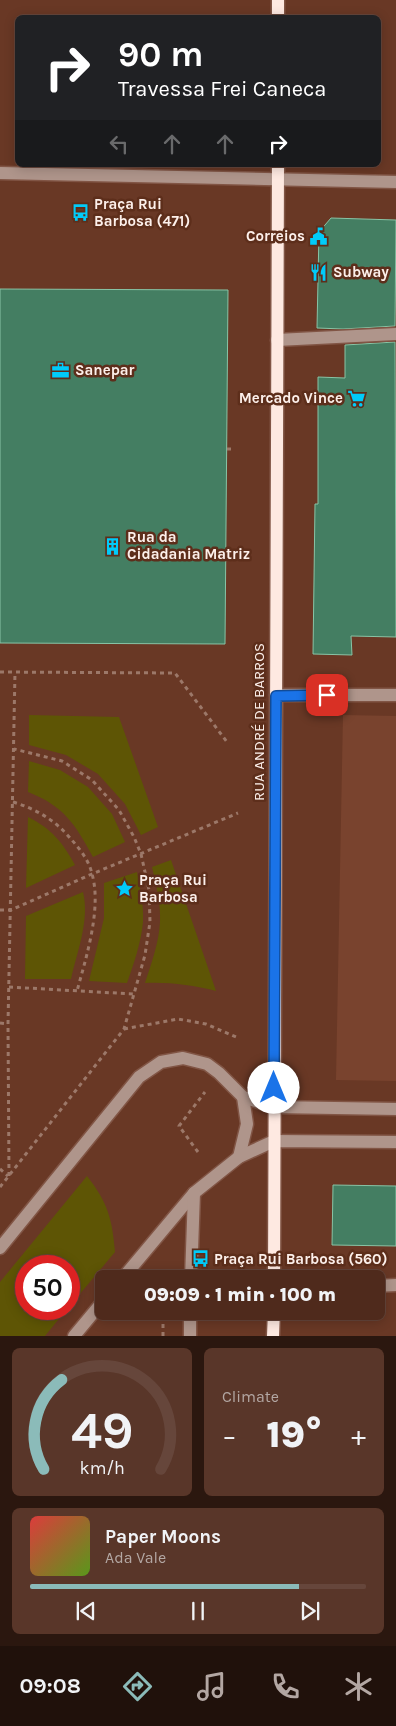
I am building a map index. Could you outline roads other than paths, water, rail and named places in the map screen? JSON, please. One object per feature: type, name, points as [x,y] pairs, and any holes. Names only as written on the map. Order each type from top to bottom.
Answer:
[{"type":"main road","points":[[278,0],[278,15]]},
{"type":"main road","name":"RUA ANDRÉ DE BARROS","points":[[274,1270],[278,167]]},
{"type":"main road","points":[[274,1320],[274,1336]]},
{"type":"street","points":[[0,173],[396,182]]},
{"type":"street","points":[[277,340],[396,334]]},
{"type":"street","points":[[276,696],[396,695]]},
{"type":"street","points":[[0,1248],[139,1077],[161,1062],[183,1058],[207,1064],[243,1097],[274,1107],[396,1109]]},
{"type":"street","points":[[239,1157],[247,1124],[243,1097]]},
{"type":"street","points":[[130,1270],[194,1193],[239,1157],[274,1140],[396,1142]]},
{"type":"street","points":[[191,1270],[194,1193]]},
{"type":"street","points":[[74,1336],[95,1311]]},
{"type":"street","points":[[190,1320],[190,1336]]},
{"type":"place","name":"Praça Rui Barbosa (471)","points":[[80,213]]},
{"type":"place","name":"Correios","points":[[319,236]]},
{"type":"place","name":"Subway","points":[[319,272]]},
{"type":"place","name":"Sanepar","points":[[61,370]]},
{"type":"place","name":"Mercado Vince","points":[[357,398]]},
{"type":"place","name":"Rua da Cidadania Matriz","points":[[113,546]]},
{"type":"place","name":"Praça Rui Barbosa","points":[[125,889]]},
{"type":"place","name":"Praça Rui Barbosa (560)","points":[[200,1259]]}]
